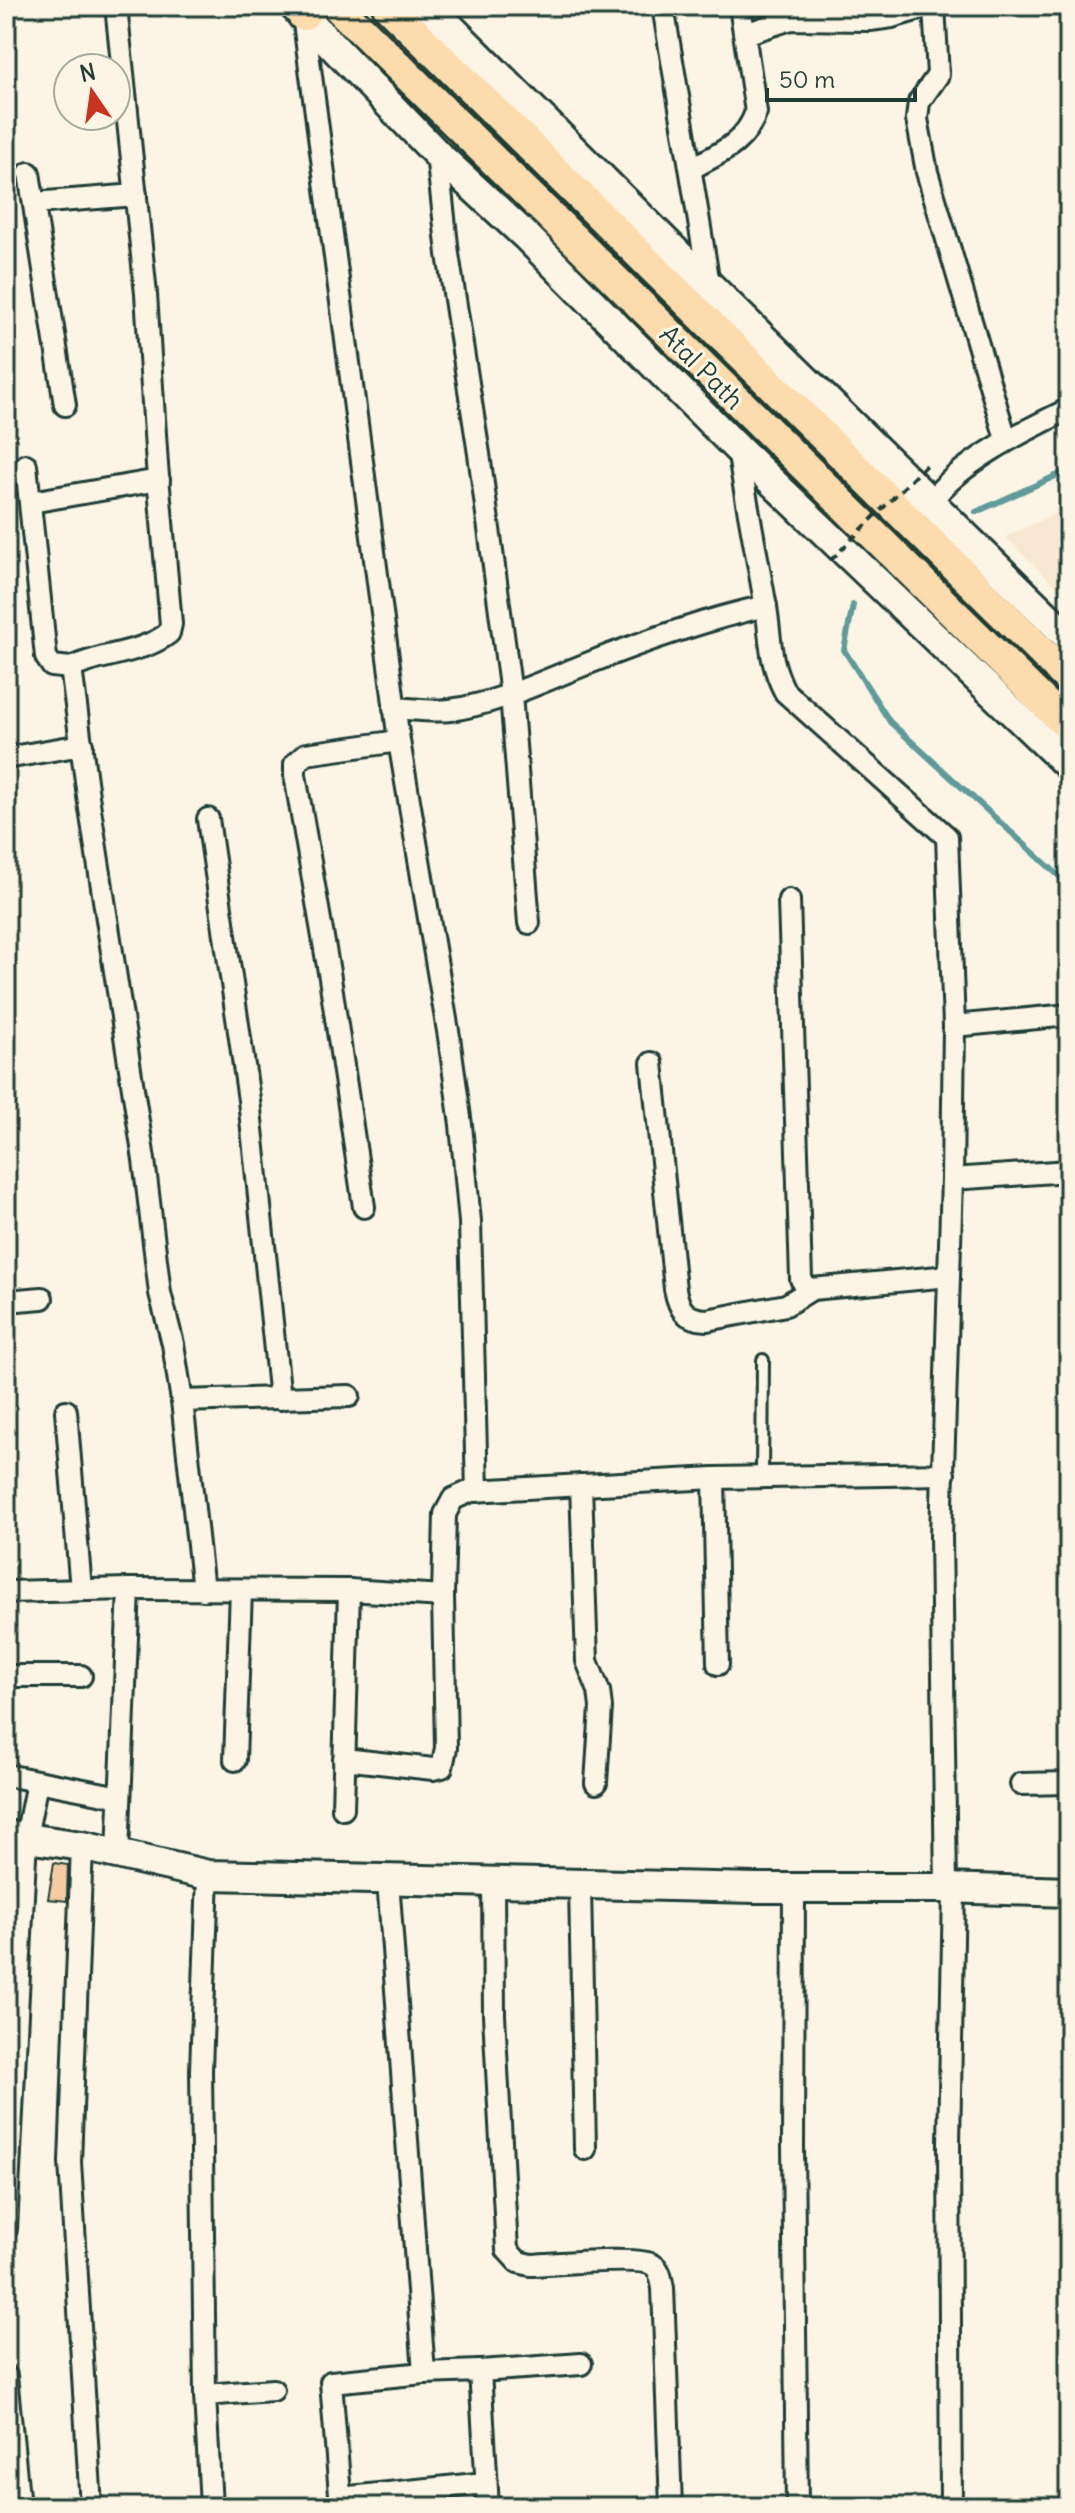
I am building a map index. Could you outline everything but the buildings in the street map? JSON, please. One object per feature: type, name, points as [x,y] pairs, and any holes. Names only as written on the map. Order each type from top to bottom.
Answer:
[{"type":"main road","name":"Atal Path","points":[[337,6],[1069,727]]},
{"type":"main road","points":[[388,6],[1067,675]]},
{"type":"street","points":[[26,465],[46,657],[52,666],[71,668],[87,660],[152,643],[169,633],[171,611],[146,294],[116,6]]},
{"type":"street","points":[[429,6],[1069,638]]},
{"type":"street","points":[[663,6],[709,285]]},
{"type":"street","points":[[692,168],[737,144],[751,126],[756,112],[740,6]]},
{"type":"street","points":[[745,34],[791,19],[870,20],[932,6],[938,75],[919,102],[917,119],[927,172],[1006,439]]},
{"type":"street","points":[[303,9],[437,154],[527,237],[738,449],[1069,766]]},
{"type":"street","points":[[303,9],[397,726],[461,1125],[470,1222],[477,1491]]},
{"type":"street","points":[[437,154],[511,694],[529,923]]},
{"type":"street","points":[[29,173],[65,405]]},
{"type":"street","points":[[34,203],[136,195]]},
{"type":"street","points":[[931,502],[940,489],[1006,439],[1069,409]]},
{"type":"street","points":[[738,449],[766,606],[770,655],[785,692],[947,837],[954,1026],[941,1536],[950,1889],[951,2507]]},
{"type":"street","points":[[31,502],[159,480]]},
{"type":"street","points":[[364,1207],[295,764],[306,754],[447,710],[511,694],[641,642],[705,621],[766,606]]},
{"type":"street","points":[[71,668],[144,1160],[160,1293],[173,1344],[182,1401],[203,1590]]},
{"type":"street","points":[[6,758],[82,745]]},
{"type":"street","points":[[208,819],[249,1100],[280,1399]]},
{"type":"street","points":[[789,900],[800,1273],[803,1284],[812,1289]]},
{"type":"street","points":[[954,1026],[1069,1015]]},
{"type":"street","points":[[652,1063],[675,1289],[680,1308],[686,1315],[707,1320],[786,1305],[812,1289],[949,1276]]},
{"type":"street","points":[[952,1179],[1069,1171]]},
{"type":"street","points":[[6,1301],[42,1298]]},
{"type":"street","points":[[182,1401],[349,1396]]},
{"type":"street","points":[[66,1411],[81,1590]]},
{"type":"street","points":[[344,1759],[433,1769],[442,1767],[446,1748],[445,1514],[453,1499],[477,1491],[714,1478],[944,1474]]},
{"type":"street","points":[[714,1478],[718,1664]]},
{"type":"street","points":[[581,1485],[587,1661],[599,1691],[601,1707],[596,1783]]},
{"type":"street","points":[[118,1853],[129,1589]]},
{"type":"street","points":[[235,1760],[241,1590]]},
{"type":"street","points":[[6,1592],[349,1590],[443,1596]]},
{"type":"street","points":[[343,1809],[349,1590]]},
{"type":"street","points":[[6,1676],[81,1676]]},
{"type":"street","points":[[6,1775],[120,1797]]},
{"type":"street","points":[[6,2229],[16,1836],[37,1782]]},
{"type":"street","points":[[1021,1784],[1069,1783]]},
{"type":"street","points":[[16,1836],[118,1853],[208,1875],[580,1885],[1069,1892]]},
{"type":"street","points":[[82,1846],[70,2162],[91,2507]]},
{"type":"street","points":[[208,1875],[201,2070],[205,2395],[211,2507]]},
{"type":"street","points":[[388,1880],[424,2373]]},
{"type":"street","points":[[493,1883],[494,2015],[507,2250],[518,2262],[531,2265],[632,2261],[652,2264],[658,2269],[663,2288],[671,2507]]},
{"type":"street","points":[[580,1885],[585,2149]]},
{"type":"street","points":[[794,1888],[797,2507]]},
{"type":"street","points":[[486,2483],[341,2503],[331,2382],[581,2364]]},
{"type":"street","points":[[480,2371],[488,2507]]},
{"type":"street","points":[[6,2376],[19,2507]]},
{"type":"street","points":[[205,2395],[273,2390]]},
{"type":"lane","points":[[762,1477],[763,1360]]},
{"type":"path","points":[[831,560],[926,465]]},
{"type":"shaded area","points":[[1069,507],[1069,599],[1005,537]]},
{"type":"waterway","points":[[976,512],[1069,470]]},
{"type":"waterway","points":[[853,605],[844,650],[890,722],[1069,885]]}]
